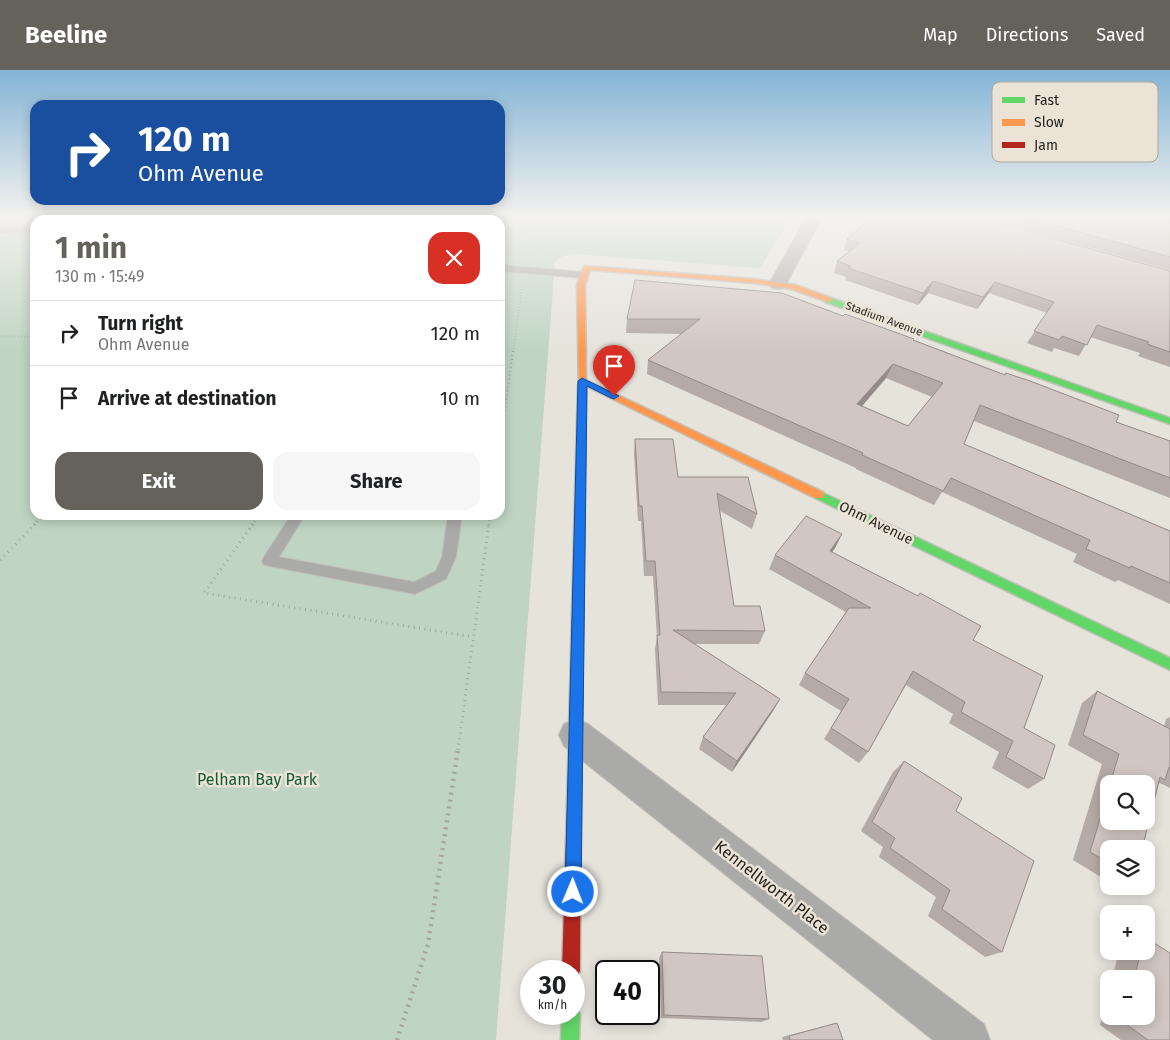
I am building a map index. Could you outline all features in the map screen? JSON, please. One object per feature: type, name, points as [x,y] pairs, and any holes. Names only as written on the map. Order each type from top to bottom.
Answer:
[{"type":"street","points":[[778,284],[790,261]]},
{"type":"street","points":[[572,960],[585,272]]},
{"type":"street","name":"Stadium Avenue","points":[[585,272],[778,284],[805,290],[1170,421]]},
{"type":"street","name":"Ohm Avenue","points":[[582,381],[1170,664]]},
{"type":"street","name":"Kennellworth Place","points":[[576,734],[968,1040]]},
{"type":"street","points":[[570,1040],[571,1025]]},
{"type":"lane","points":[[505,268],[585,272]]},
{"type":"lane","points":[[295,520],[269,561],[415,588],[441,575],[450,557],[454,520]]},
{"type":"path","points":[[505,408],[525,270]]},
{"type":"path","points":[[0,336],[30,337]]},
{"type":"path","points":[[0,560],[39,520]]},
{"type":"path","points":[[255,520],[204,593],[473,637]]},
{"type":"path","points":[[397,1040],[428,944],[446,834],[489,520]]},
{"type":"green space","name":"Pelham Bay Park","points":[[0,261],[30,261],[30,520],[505,520],[505,261],[556,261],[496,1040],[0,1040]]},
{"type":"green space","name":"Pelham Bay Park","points":[[670,261],[764,261],[760,268]]},
{"type":"building","points":[[838,261],[1135,261],[1170,271],[1170,352],[1147,344],[1149,342],[1097,325],[1087,345],[1062,336],[1059,340],[1034,331],[1054,302],[995,282],[983,297],[933,281],[923,293],[848,268],[851,266]]},
{"type":"building","points":[[635,280],[782,293],[843,316],[845,314],[1005,375],[1006,373],[1030,381],[1119,415],[1116,422],[1170,441],[1170,478],[980,405],[964,444],[1170,531],[1170,583],[1086,549],[1090,540],[951,478],[943,491],[862,455],[863,453],[648,360],[700,319],[627,319]],"holes":[[[893,364],[943,383],[908,426],[857,404]]]},
{"type":"building","points":[[635,439],[673,439],[678,477],[748,477],[757,514],[717,493],[734,606],[760,606],[765,631],[673,630],[780,699],[737,761],[703,737],[736,693],[661,692],[657,635],[660,635],[655,561],[646,561],[642,506],[639,506]]},
{"type":"building","points":[[806,516],[842,534],[830,551],[918,596],[920,593],[981,626],[973,640],[1043,676],[1024,728],[1055,745],[1044,779],[1006,757],[1013,741],[961,712],[965,702],[913,671],[868,752],[831,728],[849,699],[805,673],[849,608],[871,608],[775,555]]},
{"type":"building","points":[[1097,691],[1170,729],[1170,768],[1165,780],[1160,777],[1155,797],[1155,775],[1113,775],[1119,754],[1083,735]]},
{"type":"building","points":[[904,761],[962,798],[956,811],[1034,861],[1002,952],[942,909],[950,890],[890,848],[895,838],[872,822]]},
{"type":"building","points":[[1100,819],[1100,830],[1147,830],[1144,840],[1100,840],[1100,858],[1090,852]]},
{"type":"building","points":[[1155,944],[1170,953],[1170,1040],[1148,1040],[1127,1025],[1155,1025],[1155,970],[1136,970],[1139,960],[1155,960]]},
{"type":"building","points":[[662,952],[762,956],[769,1019],[664,1015]]},
{"type":"building","points":[[837,1023],[843,1040],[790,1040],[789,1036]]},
{"type":"traffic: fast","points":[[828,300],[1170,421]]},
{"type":"traffic: fast","points":[[574,807],[582,385]]},
{"type":"traffic: fast","points":[[819,495],[1170,664]]},
{"type":"traffic: fast","points":[[570,1040],[571,1025]]},
{"type":"traffic: slow","points":[[582,385],[581,285],[587,268],[754,281],[793,287],[828,300]]},
{"type":"traffic: slow","points":[[582,381],[819,495]]},
{"type":"traffic: jam","points":[[571,960],[574,807]]},
{"type":"route","points":[[573,892],[582,381],[614,396]]}]
